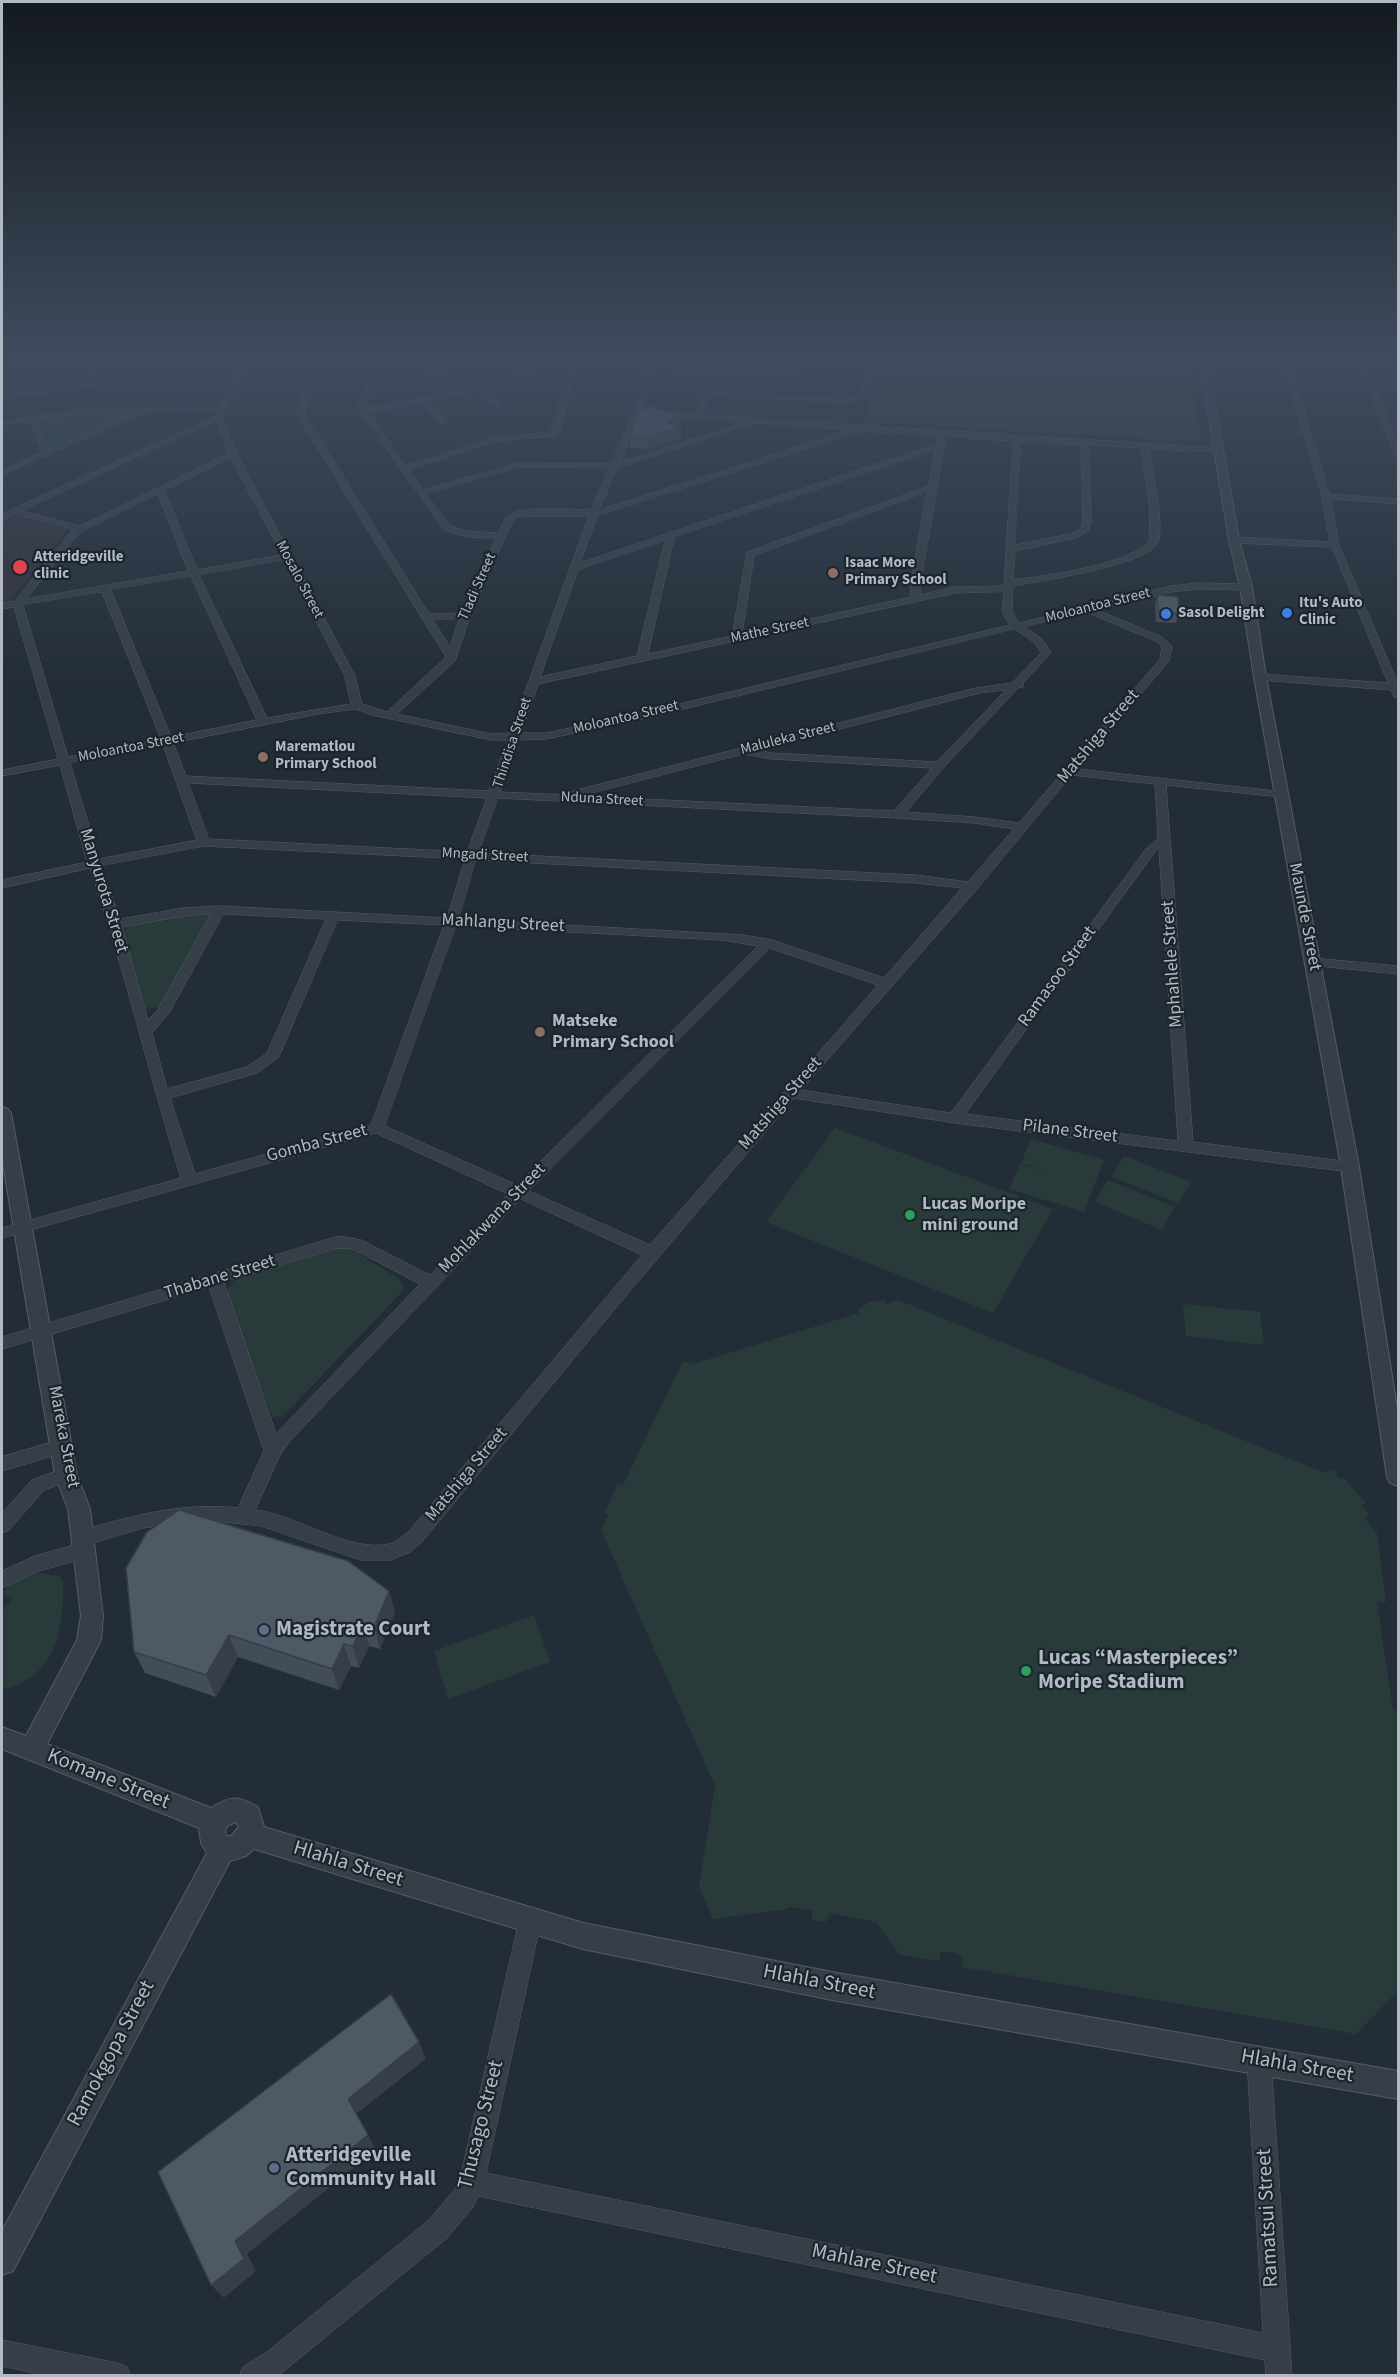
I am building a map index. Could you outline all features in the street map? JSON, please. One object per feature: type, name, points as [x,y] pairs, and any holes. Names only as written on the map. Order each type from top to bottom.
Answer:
[{"type":"street","points":[[2,517],[101,470]]},
{"type":"street","points":[[18,603],[79,528],[200,470]]},
{"type":"street","name":"Mosalo Street","points":[[241,470],[350,676],[357,706]]},
{"type":"street","points":[[335,470],[451,657]]},
{"type":"street","points":[[404,470],[451,531],[501,536]]},
{"type":"street","points":[[422,493],[502,470]]},
{"type":"street","name":"Thindisa Street","points":[[377,1128],[452,921],[472,855],[495,796],[574,567],[593,515],[613,470]]},
{"type":"street","name":"Tladi Street","points":[[390,716],[447,664],[465,616],[509,519],[520,514],[593,515],[733,470]]},
{"type":"street","points":[[574,567],[868,470]]},
{"type":"street","points":[[916,598],[915,586],[934,470]]},
{"type":"street","points":[[897,815],[940,765],[1019,685],[1047,653],[1043,646],[1011,623],[1007,612],[1015,470]]},
{"type":"street","points":[[1011,549],[1073,536],[1084,531],[1088,522],[1086,470]]},
{"type":"street","name":"Mathe Street","points":[[533,682],[916,598],[964,589],[1008,587],[1118,561],[1148,550],[1154,541],[1155,528],[1148,470]]},
{"type":"street","name":"Maunde Street","points":[[1222,470],[1234,540],[1246,587],[1260,677],[1350,1167],[1398,1477]]},
{"type":"street","points":[[1260,677],[1398,690],[1335,545],[1326,496],[1318,470]]},
{"type":"street","points":[[736,638],[750,554],[931,488]]},
{"type":"street","points":[[160,489],[194,574],[263,721]]},
{"type":"street","points":[[1326,496],[1398,501]]},
{"type":"street","points":[[2,508],[79,528]]},
{"type":"street","points":[[642,658],[670,537]]},
{"type":"street","points":[[1234,540],[1335,545]]},
{"type":"street","points":[[2,606],[287,557]]},
{"type":"street","name":"Moloantoa Street","points":[[2,773],[263,721],[357,706],[372,712],[470,734],[514,738],[546,736],[603,725],[1186,586],[1246,587]]},
{"type":"street","points":[[106,589],[165,741],[183,779],[204,842]]},
{"type":"street","name":"Manyurota Street","points":[[18,603],[93,864],[115,924],[162,1095],[189,1179]]},
{"type":"street","name":"Matshiga Street","points":[[2,1580],[119,1526],[162,1516],[215,1513],[244,1515],[299,1530],[361,1551],[391,1552],[415,1537],[652,1253],[885,983],[973,886],[1020,827],[1071,772],[1165,659],[1168,650],[1159,639],[1087,609]]},
{"type":"street","points":[[428,618],[465,616]]},
{"type":"street","name":"Maluleka Street","points":[[558,798],[990,688],[1019,685]]},
{"type":"street","points":[[742,750],[772,756],[940,765]]},
{"type":"street","points":[[1071,772],[1281,794]]},
{"type":"street","name":"Nduna Street","points":[[183,779],[897,815],[974,820],[1020,827]]},
{"type":"street","name":"Mphahlele Street","points":[[1160,783],[1186,1146]]},
{"type":"street","name":"Ramasoo Street","points":[[956,1118],[1143,861],[1164,839]]},
{"type":"street","name":"Mngadi Street","points":[[2,884],[204,842],[916,879],[973,886]]},
{"type":"street","points":[[145,1032],[162,1013],[220,910]]},
{"type":"street","name":"Mahlangu Street","points":[[115,924],[183,912],[220,910],[723,936],[768,943],[885,983]]},
{"type":"street","points":[[162,1095],[252,1070],[273,1055],[334,915]]},
{"type":"street","name":"Mohlakwana Street","points":[[244,1515],[273,1451],[298,1421],[519,1192],[768,943]]},
{"type":"street","points":[[1313,962],[1398,970]]},
{"type":"street","name":"Pilane Street","points":[[790,1094],[956,1118],[1350,1167]]},
{"type":"street","name":"Mareka Street","points":[[2,1113],[63,1446],[66,1475],[79,1509],[93,1616],[89,1640],[80,1662],[31,1750]]},
{"type":"street","name":"Gomba Street","points":[[2,1233],[377,1128],[652,1253]]},
{"type":"street","name":"Thabane Street","points":[[2,1343],[215,1281],[332,1244],[349,1242],[432,1283]]},
{"type":"street","points":[[215,1281],[273,1451]]},
{"type":"street","points":[[2,1464],[63,1446]]},
{"type":"street","points":[[2,1525],[38,1485],[66,1475]]},
{"type":"street","name":"Komane Street","points":[[2,1738],[215,1822]]},
{"type":"street","points":[[239,1810],[249,1816],[252,1822],[249,1835],[238,1847],[223,1849],[212,1839],[215,1822],[226,1812],[239,1810]]},
{"type":"street","name":"Hlahla Street","points":[[249,1835],[583,1936],[832,1986],[1398,2085]]},
{"type":"street","name":"Ramokgopa Street","points":[[2,2260],[223,1849]]},
{"type":"street","name":"Thusago Street","points":[[252,2376],[276,2361],[438,2229],[453,2214],[472,2182],[530,1921]]},
{"type":"street","name":"Ramatsui Street","points":[[1259,2060],[1279,2376]]},
{"type":"street","name":"Mahlare Street","points":[[472,2182],[1277,2349]]},
{"type":"street","points":[[2,2353],[118,2376]]},
{"type":"shaded area","name":"Atteridgeville clinic","points":[[18,515],[66,528],[64,534],[11,600],[2,602],[2,518]]},
{"type":"green space","points":[[194,912],[214,913],[161,1007],[146,1009],[123,932],[131,923]]},
{"type":"green space","name":"Lucas Moripe mini ground","points":[[835,1128],[1053,1209],[993,1313],[766,1222]]},
{"type":"green space","points":[[1031,1139],[1104,1160],[1084,1212],[1009,1189],[1020,1164],[1050,1172],[1021,1163]]},
{"type":"green space","points":[[1124,1156],[1191,1182],[1178,1203],[1111,1177]]},
{"type":"green space","points":[[1108,1180],[1175,1207],[1162,1230],[1095,1202]]},
{"type":"green space","points":[[347,1246],[399,1279],[403,1286],[402,1292],[284,1415],[272,1417],[225,1293],[235,1279]]},
{"type":"green space","name":"Lucas “Masterpieces” Moripe Stadium","points":[[884,1300],[886,1304],[898,1300],[1325,1473],[1332,1470],[1340,1479],[1344,1478],[1366,1503],[1362,1506],[1370,1515],[1364,1518],[1377,1533],[1386,1602],[1377,1602],[1393,1710],[1398,1711],[1398,1991],[1356,2034],[962,1967],[963,1957],[955,1953],[941,1952],[939,1961],[900,1955],[876,1922],[829,1913],[826,1922],[812,1920],[812,1910],[792,1907],[713,1919],[699,1887],[715,1786],[601,1530],[609,1515],[605,1513],[618,1484],[623,1485],[683,1361],[693,1364],[859,1313],[858,1309],[870,1302]]},
{"type":"green space","points":[[1183,1304],[1260,1312],[1264,1345],[1186,1336]]},
{"type":"green space","points":[[38,1573],[58,1576],[63,1580],[61,1623],[57,1638],[45,1664],[35,1674],[15,1686],[2,1689],[2,1611],[11,1600],[3,1592],[13,1581]]},
{"type":"green space","points":[[534,1615],[550,1662],[448,1699],[434,1651]]},
{"type":"building","points":[[1157,595],[1178,597],[1179,613],[1158,611]]},
{"type":"building","name":"Magistrate Court","points":[[179,1510],[348,1561],[389,1591],[374,1627],[363,1624],[353,1646],[344,1644],[332,1669],[229,1635],[206,1675],[134,1652],[126,1568],[147,1532]]},
{"type":"building","name":"Atteridgeville Community Hall","points":[[391,1994],[419,2042],[348,2099],[368,2135],[235,2241],[244,2259],[211,2285],[158,2172]]},
{"type":"place","name":"Atteridgeville clinic","points":[[20,567]]},
{"type":"place","name":"Isaac More Primary School","points":[[833,573]]},
{"type":"place","name":"Itu's Auto Clinic","points":[[1287,613]]},
{"type":"place","name":"Sasol Delight","points":[[1166,614]]},
{"type":"place","name":"Marematlou Primary School","points":[[263,757]]},
{"type":"place","name":"Matseke Primary School","points":[[540,1032]]},
{"type":"place","name":"Lucas Moripe mini ground","points":[[910,1215]]},
{"type":"place","name":"Magistrate Court","points":[[264,1630]]},
{"type":"place","name":"Lucas “Masterpieces” Moripe Stadium","points":[[1026,1671]]},
{"type":"place","name":"Atteridgeville Community Hall","points":[[274,2168]]}]
